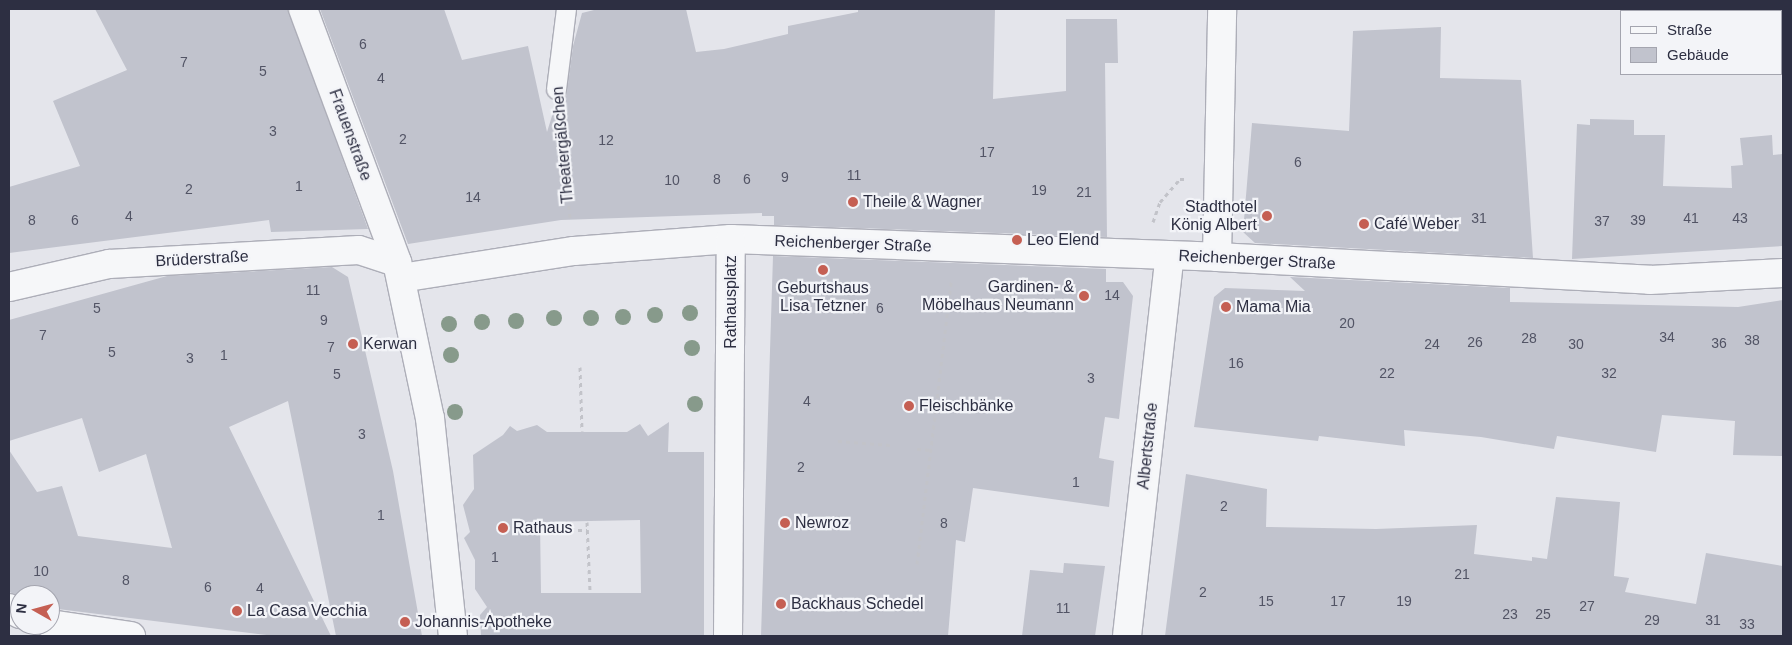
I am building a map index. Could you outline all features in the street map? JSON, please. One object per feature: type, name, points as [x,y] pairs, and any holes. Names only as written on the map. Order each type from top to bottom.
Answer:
[{"type":"street","name":"Frauenstraße","points":[[303,9],[399,270]]},
{"type":"street","points":[[1217,257],[1222,9]]},
{"type":"street","name":"Rathausplatz","points":[[399,270],[574,251],[731,239],[728,636]]},
{"type":"street","name":"Reichenberger Straße","points":[[731,239],[1217,257],[1650,280],[1783,273]]},
{"type":"street","name":"Brüderstraße","points":[[9,287],[109,264],[359,250],[399,270]]},
{"type":"street","name":"Albertstraße","points":[[1126,636],[1170,255]]},
{"type":"street","points":[[399,270],[430,418],[453,636]]},
{"type":"street","points":[[60,625],[131,636]]},
{"type":"lane","name":"Theatergäßchen","points":[[556,89],[566,9]]},
{"type":"path","name":"Theatergäßchen","points":[[556,89],[574,251]]},
{"type":"path","points":[[1153,216],[1160,202],[1180,179],[1218,178]]},
{"type":"path","points":[[918,564],[954,248]]},
{"type":"path","points":[[580,367],[582,431]]},
{"type":"path","points":[[838,441],[890,445]]},
{"type":"path","points":[[917,449],[932,450]]},
{"type":"path","points":[[587,522],[590,592]]},
{"type":"path","points":[[546,530],[587,530]]},
{"type":"building","points":[[95,9],[288,9],[368,229],[271,232],[269,220],[9,253],[9,187],[80,166],[53,101],[127,70]]},
{"type":"building","points":[[320,9],[444,9],[462,60],[528,46],[547,132],[557,100],[567,91],[573,46],[582,13],[598,9],[686,9],[696,52],[724,49],[788,34],[788,26],[858,12],[858,9],[995,9],[993,99],[1066,91],[1066,19],[1117,19],[1118,63],[1105,63],[1107,237],[774,225],[774,216],[762,216],[762,213],[561,220],[408,244]]},
{"type":"building","points":[[1441,27],[1440,78],[1521,80],[1533,258],[1255,243],[1243,232],[1252,123],[1349,131],[1353,31]]},
{"type":"building","points":[[1590,119],[1634,120],[1634,135],[1665,135],[1663,186],[1732,188],[1731,166],[1743,165],[1740,138],[1772,135],[1773,155],[1783,154],[1783,246],[1572,259],[1577,124],[1590,125]]},
{"type":"building","points":[[773,256],[1106,269],[1106,282],[1123,282],[1133,296],[1119,419],[1105,417],[1099,458],[1114,461],[1109,507],[973,488],[965,542],[956,540],[948,636],[761,636]]},
{"type":"building","points":[[332,267],[348,277],[393,471],[422,636],[336,636],[288,401],[229,427],[331,636],[275,636],[60,609],[60,585],[10,585],[9,592],[9,450],[37,492],[62,486],[78,536],[172,548],[146,454],[99,472],[82,418],[9,441],[9,320],[167,276]]},
{"type":"building","points":[[1290,277],[1510,288],[1510,302],[1738,307],[1783,300],[1783,456],[1733,455],[1735,421],[1662,415],[1656,452],[1557,436],[1554,449],[1481,437],[1404,430],[1405,446],[1319,436],[1318,441],[1194,427],[1214,297],[1225,288],[1305,291]]},
{"type":"building","name":"Rathaus","points":[[669,422],[668,452],[704,452],[704,636],[481,636],[480,615],[487,607],[475,589],[475,560],[464,538],[470,532],[463,505],[474,489],[473,455],[503,435],[510,426],[517,431],[537,425],[547,432],[627,432],[640,424],[648,436]],"holes":[[[640,520],[641,593],[541,593],[540,522]]]},
{"type":"building","points":[[1186,474],[1267,489],[1266,527],[1376,529],[1477,525],[1474,554],[1532,561],[1532,557],[1547,559],[1556,497],[1620,502],[1614,576],[1629,578],[1625,592],[1696,604],[1706,553],[1783,566],[1783,636],[1165,636]]},
{"type":"building","points":[[1064,563],[1105,566],[1095,636],[1022,636],[1030,570],[1063,573]]},
{"type":"place","name":"Theile & Wagner","points":[[853,202]]},
{"type":"place","name":"Stadthotel König Albert","points":[[1267,216]]},
{"type":"place","name":"Café Weber","points":[[1364,224]]},
{"type":"place","name":"Leo Elend","points":[[1017,240]]},
{"type":"place","name":"Geburtshaus Lisa Tetzner","points":[[823,270]]},
{"type":"place","name":"Gardinen- & Möbelhaus Neumann","points":[[1084,296]]},
{"type":"place","name":"Mama Mia","points":[[1226,307]]},
{"type":"place","name":"Kerwan","points":[[353,344]]},
{"type":"place","name":"Fleischbänke","points":[[909,406]]},
{"type":"place","name":"Newroz","points":[[785,523]]},
{"type":"place","name":"Rathaus","points":[[503,528]]},
{"type":"place","name":"Backhaus Schedel","points":[[781,604]]},
{"type":"place","name":"La Casa Vecchia","points":[[237,611]]},
{"type":"place","name":"Johannis-Apotheke","points":[[405,622]]}]
